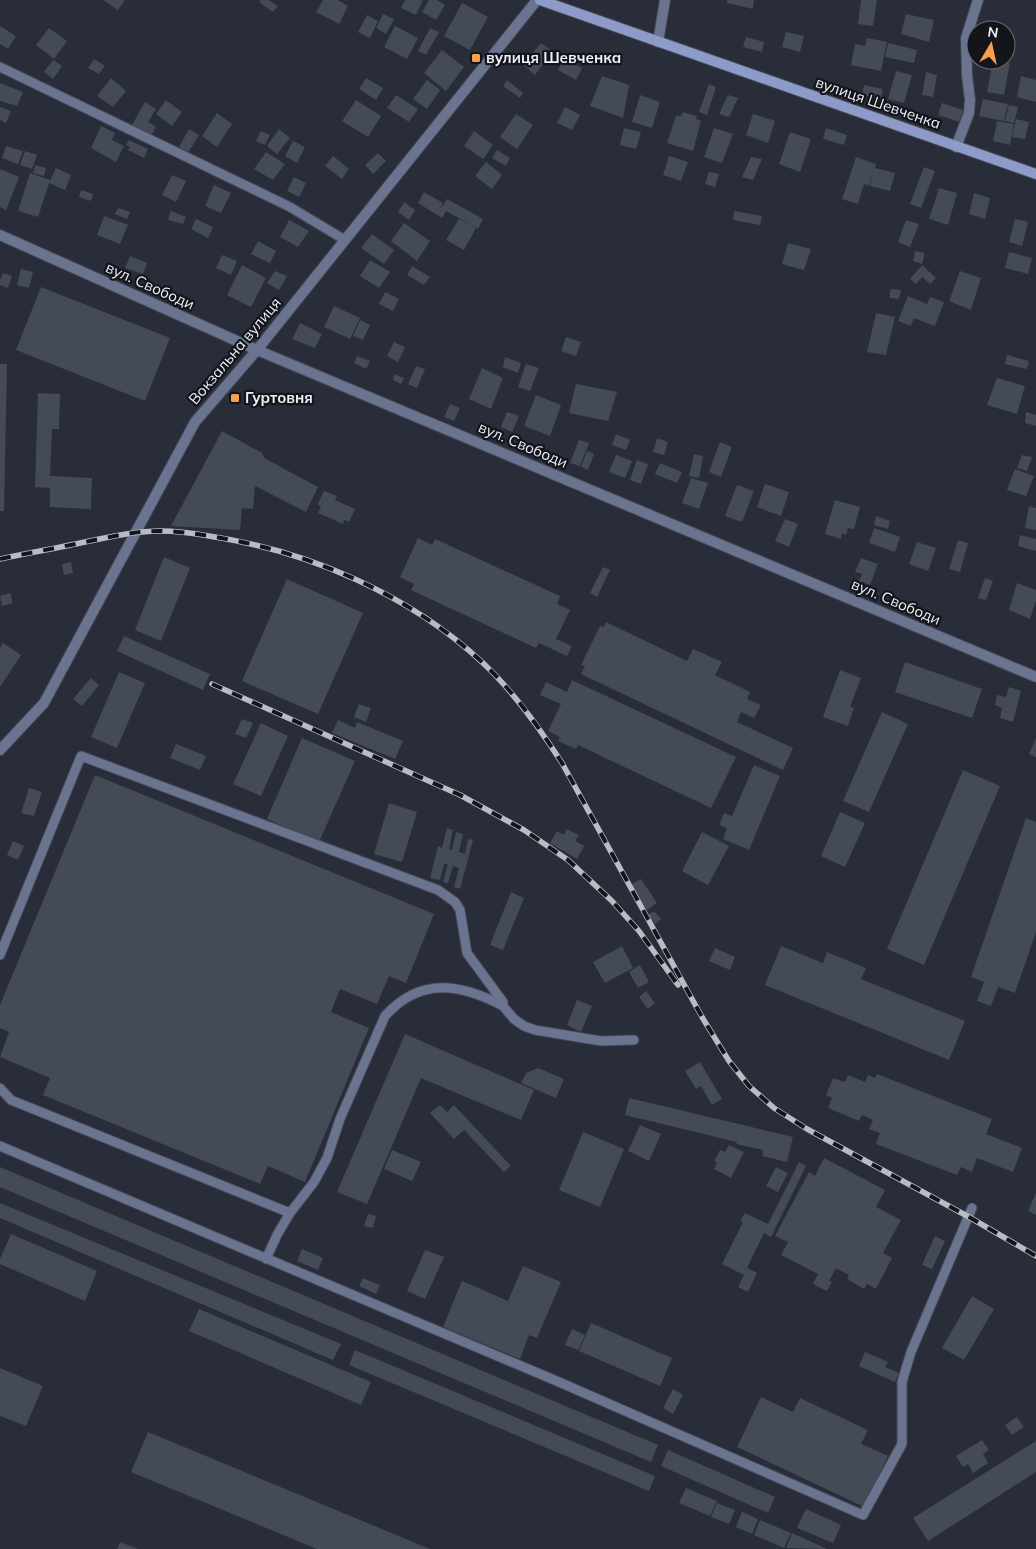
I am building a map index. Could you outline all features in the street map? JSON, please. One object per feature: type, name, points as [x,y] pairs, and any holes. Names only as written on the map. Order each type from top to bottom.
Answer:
[{"type":"street","name":"вулиця Шевченка","points":[[539,0],[1036,174]]},
{"type":"street","name":"Вокзальна вулиця","points":[[0,750],[44,703],[195,422],[257,350],[539,0]]},
{"type":"street","points":[[658,42],[665,0]]},
{"type":"street","points":[[956,147],[969,112],[966,38],[978,0]]},
{"type":"street","name":"вул. Свободи","points":[[0,235],[257,350],[1036,677]]},
{"type":"lane","points":[[0,67],[290,207],[345,240]]},
{"type":"lane","points":[[0,955],[81,756],[412,879],[449,896],[460,910],[467,953],[494,988],[503,1002],[503,1006]]},
{"type":"lane","points":[[266,1259],[290,1213],[314,1182],[327,1158],[340,1119],[384,1016],[393,1006],[419,991],[449,987],[468,990],[486,996],[503,1006],[514,1019],[524,1026],[535,1030],[601,1041],[634,1040]]},
{"type":"lane","points":[[0,1088],[11,1100],[290,1213]]},
{"type":"lane","points":[[0,1146],[559,1382],[863,1515],[902,1444],[902,1382],[911,1352],[972,1208]]},
{"type":"building","points":[[103,0],[125,0],[118,10]]},
{"type":"building","points":[[261,0],[269,0],[278,6],[273,12],[259,2]]},
{"type":"building","points":[[323,0],[338,0],[348,6],[339,24],[316,12]]},
{"type":"building","points":[[405,0],[423,0],[416,15],[401,8]]},
{"type":"building","points":[[429,0],[437,0],[445,5],[436,20],[422,12]]},
{"type":"building","points":[[727,0],[754,0],[753,9],[727,3]]},
{"type":"building","points":[[861,0],[877,0],[873,26],[858,24]]},
{"type":"building","points":[[462,3],[488,17],[470,50],[444,36]]},
{"type":"building","points":[[383,14],[394,19],[386,34],[376,28]]},
{"type":"building","points":[[906,14],[934,20],[929,42],[901,34]]},
{"type":"building","points":[[367,15],[378,21],[370,38],[358,32]]},
{"type":"building","points":[[0,26],[16,36],[8,49],[0,44]]},
{"type":"building","points":[[395,26],[418,38],[407,59],[384,47]]},
{"type":"building","points":[[49,28],[67,41],[54,59],[36,45]]},
{"type":"building","points":[[430,28],[439,32],[426,55],[418,51]]},
{"type":"building","points":[[786,32],[804,36],[800,52],[782,47]]},
{"type":"building","points":[[746,37],[764,42],[762,52],[743,47]]},
{"type":"building","points":[[867,38],[887,42],[881,71],[851,65],[855,44],[865,46]]},
{"type":"building","points":[[541,43],[552,51],[535,75],[523,65]]},
{"type":"building","points":[[888,43],[917,50],[914,63],[885,57]]},
{"type":"building","points":[[442,50],[464,67],[446,91],[424,73]]},
{"type":"building","points":[[564,58],[582,68],[576,80],[558,70]]},
{"type":"building","points":[[94,59],[105,66],[99,74],[88,68]]},
{"type":"building","points":[[53,60],[62,66],[53,79],[44,72]]},
{"type":"building","points":[[991,70],[1009,70],[1004,95],[987,92]]},
{"type":"building","points":[[896,71],[912,75],[904,103],[888,99]]},
{"type":"building","points":[[926,72],[937,75],[933,97],[922,95]]},
{"type":"building","points":[[602,76],[629,85],[623,118],[590,106]]},
{"type":"building","points":[[1021,76],[1036,80],[1036,102],[1017,97]]},
{"type":"building","points":[[111,78],[126,91],[113,107],[97,96]]},
{"type":"building","points":[[366,78],[383,88],[376,100],[359,89]]},
{"type":"building","points":[[427,80],[440,90],[427,109],[413,99]]},
{"type":"building","points":[[507,80],[523,93],[520,98],[503,86]]},
{"type":"building","points":[[0,83],[23,92],[17,106],[0,101]]},
{"type":"building","points":[[709,84],[716,87],[707,115],[699,112]]},
{"type":"building","points":[[864,85],[883,89],[881,99],[862,95]]},
{"type":"building","points":[[396,95],[418,109],[409,122],[387,108]]},
{"type":"building","points":[[640,95],[660,102],[652,128],[632,122]]},
{"type":"building","points":[[728,95],[738,98],[729,117],[719,114]]},
{"type":"building","points":[[983,99],[1008,104],[1004,121],[979,116]]},
{"type":"building","points":[[166,100],[182,112],[172,126],[156,114]]},
{"type":"building","points":[[356,100],[381,116],[368,137],[342,121]]},
{"type":"building","points":[[145,102],[156,109],[148,122],[156,126],[151,136],[132,125]]},
{"type":"building","points":[[942,103],[963,110],[959,122],[938,115]]},
{"type":"building","points":[[1009,105],[1018,107],[1014,123],[1005,121]]},
{"type":"building","points":[[0,107],[11,111],[6,123],[0,120]]},
{"type":"building","points":[[565,107],[580,115],[572,130],[557,123]]},
{"type":"building","points":[[683,112],[697,116],[696,119],[701,121],[693,151],[667,143],[676,116],[681,116]]},
{"type":"building","points":[[217,113],[232,124],[217,147],[202,136]]},
{"type":"building","points":[[516,114],[533,125],[517,149],[500,137]]},
{"type":"building","points":[[753,114],[775,121],[768,143],[746,135]]},
{"type":"building","points":[[1016,119],[1029,122],[1025,139],[1012,137]]},
{"type":"building","points":[[997,121],[1014,124],[1010,145],[993,141]]},
{"type":"building","points":[[101,126],[115,133],[112,140],[124,146],[116,162],[91,148]]},
{"type":"building","points":[[624,128],[641,132],[636,149],[620,145]]},
{"type":"building","points":[[714,128],[733,134],[722,163],[704,157]]},
{"type":"building","points":[[826,128],[847,135],[844,145],[823,139]]},
{"type":"building","points":[[189,129],[199,135],[188,153],[179,147]]},
{"type":"building","points":[[279,129],[290,138],[277,154],[267,146]]},
{"type":"building","points":[[261,131],[270,135],[265,145],[256,141]]},
{"type":"building","points":[[474,131],[493,145],[483,159],[464,146]]},
{"type":"building","points":[[790,132],[811,139],[800,172],[779,164]]},
{"type":"building","points":[[129,140],[148,149],[144,158],[128,150],[130,147],[126,145]]},
{"type":"building","points":[[293,141],[305,147],[297,163],[285,156]]},
{"type":"building","points":[[6,146],[23,151],[18,164],[2,158]]},
{"type":"building","points":[[497,150],[510,158],[506,166],[492,158]]},
{"type":"building","points":[[25,151],[37,155],[32,169],[20,165]]},
{"type":"building","points":[[266,152],[285,164],[273,180],[254,169]]},
{"type":"building","points":[[378,153],[386,161],[373,174],[365,165]]},
{"type":"building","points":[[333,156],[349,169],[342,179],[325,166]]},
{"type":"building","points":[[669,156],[688,162],[681,181],[663,175]]},
{"type":"building","points":[[751,157],[762,159],[753,180],[742,177]]},
{"type":"building","points":[[856,157],[876,164],[875,168],[895,173],[890,191],[870,186],[873,173],[869,186],[864,184],[858,204],[842,199]]},
{"type":"building","points":[[486,162],[502,175],[492,189],[475,176]]},
{"type":"building","points":[[35,165],[46,168],[44,176],[33,173]]},
{"type":"building","points":[[924,167],[935,171],[921,208],[910,204]]},
{"type":"building","points":[[56,168],[71,175],[65,190],[49,183]]},
{"type":"building","points":[[0,169],[19,177],[6,210],[0,207]]},
{"type":"building","points":[[709,172],[719,174],[715,187],[705,184]]},
{"type":"building","points":[[30,173],[50,180],[38,217],[18,211]]},
{"type":"building","points":[[172,175],[186,181],[176,202],[162,195]]},
{"type":"building","points":[[294,177],[306,183],[299,197],[287,191]]},
{"type":"building","points":[[214,185],[231,193],[221,213],[205,206]]},
{"type":"building","points":[[939,188],[957,193],[948,225],[929,219]]},
{"type":"building","points":[[81,190],[93,194],[91,201],[79,197]]},
{"type":"building","points":[[424,192],[443,203],[441,209],[447,199],[483,219],[478,229],[446,211],[442,218],[418,203]]},
{"type":"building","points":[[974,193],[990,198],[985,219],[969,214]]},
{"type":"building","points":[[404,202],[415,210],[409,220],[398,212]]},
{"type":"building","points":[[118,208],[130,212],[127,219],[115,214]]},
{"type":"building","points":[[171,211],[186,217],[183,224],[168,220]]},
{"type":"building","points":[[734,211],[762,216],[760,225],[733,220]]},
{"type":"building","points":[[104,216],[128,225],[120,244],[97,235]]},
{"type":"building","points":[[196,219],[213,227],[208,238],[191,229]]},
{"type":"building","points":[[459,219],[476,228],[464,250],[446,240]]},
{"type":"building","points":[[1015,219],[1028,222],[1022,246],[1009,242]]},
{"type":"building","points":[[289,220],[309,231],[298,247],[280,237]]},
{"type":"building","points":[[906,220],[919,224],[910,247],[898,242]]},
{"type":"building","points":[[404,223],[430,241],[417,261],[391,241]]},
{"type":"building","points":[[372,234],[394,250],[384,264],[361,248]]},
{"type":"building","points":[[258,241],[276,251],[270,263],[251,254]]},
{"type":"building","points":[[788,243],[811,249],[804,270],[782,264]]},
{"type":"building","points":[[915,251],[925,253],[922,264],[913,261]]},
{"type":"building","points":[[1009,252],[1032,258],[1028,274],[1005,268]]},
{"type":"building","points":[[222,255],[237,261],[231,275],[216,268]]},
{"type":"building","points":[[130,256],[147,263],[143,274],[125,268]]},
{"type":"building","points":[[370,260],[390,272],[379,288],[360,276]]},
{"type":"building","points":[[242,265],[266,278],[251,307],[227,295]]},
{"type":"building","points":[[922,265],[936,278],[930,284],[922,277],[916,284],[910,279]]},
{"type":"building","points":[[412,266],[430,277],[424,285],[407,275]]},
{"type":"building","points":[[21,269],[33,272],[29,288],[17,285]]},
{"type":"building","points":[[275,271],[287,276],[279,290],[267,283]]},
{"type":"building","points":[[960,271],[981,278],[971,310],[949,301]]},
{"type":"building","points":[[3,273],[12,276],[8,288],[0,285]]},
{"type":"building","points":[[41,287],[170,338],[145,401],[16,350]]},
{"type":"building","points":[[891,289],[901,290],[899,299],[889,298]]},
{"type":"building","points":[[385,292],[399,299],[393,311],[379,304]]},
{"type":"building","points":[[908,296],[927,304],[930,297],[944,302],[935,326],[914,318],[911,326],[898,321]]},
{"type":"building","points":[[334,306],[360,318],[350,339],[324,327]]},
{"type":"building","points":[[876,313],[895,317],[886,355],[867,352]]},
{"type":"building","points":[[360,320],[370,325],[363,340],[353,336]]},
{"type":"building","points":[[300,323],[322,334],[315,348],[292,339]]},
{"type":"building","points":[[566,337],[581,342],[576,356],[561,351]]},
{"type":"building","points":[[394,342],[405,347],[398,362],[387,356]]},
{"type":"building","points":[[1007,355],[1029,361],[1027,369],[1005,364]]},
{"type":"building","points":[[357,356],[370,361],[366,369],[354,363]]},
{"type":"building","points":[[505,357],[521,363],[518,373],[503,367]]},
{"type":"building","points":[[0,364],[7,364],[4,511],[0,511]]},
{"type":"building","points":[[526,364],[539,368],[530,391],[518,387]]},
{"type":"building","points":[[416,366],[425,369],[417,388],[408,384]]},
{"type":"building","points":[[482,368],[503,378],[491,409],[469,399]]},
{"type":"building","points":[[394,374],[404,378],[401,384],[393,380]]},
{"type":"building","points":[[997,378],[1025,386],[1017,414],[987,405]]},
{"type":"building","points":[[576,384],[617,392],[608,421],[569,413]]},
{"type":"building","points":[[38,393],[60,394],[59,429],[52,429],[50,476],[92,478],[91,509],[50,507],[50,488],[35,487]]},
{"type":"building","points":[[536,395],[561,405],[550,436],[524,426]]},
{"type":"building","points":[[450,404],[460,408],[454,421],[444,417]]},
{"type":"building","points":[[507,412],[519,416],[512,432],[501,427]]},
{"type":"building","points":[[1026,412],[1036,415],[1036,426],[1025,423]]},
{"type":"building","points":[[222,431],[262,453],[264,458],[318,487],[306,512],[255,486],[253,509],[242,508],[240,530],[171,526]]},
{"type":"building","points":[[616,434],[630,440],[626,450],[612,445]]},
{"type":"building","points":[[657,438],[668,442],[664,455],[653,452]]},
{"type":"building","points":[[579,440],[589,443],[580,466],[570,463]]},
{"type":"building","points":[[720,442],[732,447],[721,477],[709,472]]},
{"type":"building","points":[[587,451],[594,454],[588,470],[581,467]]},
{"type":"building","points":[[694,454],[703,456],[699,478],[689,476]]},
{"type":"building","points":[[616,455],[632,461],[625,478],[609,472]]},
{"type":"building","points":[[1022,455],[1032,457],[1027,471],[1017,468]]},
{"type":"building","points":[[637,460],[648,464],[641,484],[630,480]]},
{"type":"building","points":[[660,463],[682,472],[677,483],[655,474]]},
{"type":"building","points":[[1015,469],[1034,476],[1026,496],[1007,490]]},
{"type":"building","points":[[691,478],[708,483],[699,509],[682,503]]},
{"type":"building","points":[[765,484],[789,492],[781,516],[757,507]]},
{"type":"building","points":[[737,485],[754,491],[742,522],[725,516]]},
{"type":"building","points":[[324,491],[337,496],[335,500],[355,509],[349,522],[344,520],[343,524],[318,513],[321,506],[317,505]]},
{"type":"building","points":[[835,500],[860,507],[854,529],[848,528],[846,535],[842,533],[841,539],[825,534]]},
{"type":"building","points":[[1029,506],[1036,508],[1036,530],[1025,528]]},
{"type":"building","points":[[876,516],[890,521],[888,529],[874,525]]},
{"type":"building","points":[[785,519],[798,524],[789,547],[775,541]]},
{"type":"building","points":[[874,528],[900,537],[895,552],[869,543]]},
{"type":"building","points":[[1020,535],[1036,539],[1036,551],[1018,546]]},
{"type":"building","points":[[418,538],[432,545],[435,539],[560,596],[557,604],[570,610],[556,639],[572,646],[567,656],[539,643],[536,648],[411,590],[414,584],[400,577]]},
{"type":"building","points":[[958,540],[968,543],[960,572],[949,569]]},
{"type":"building","points":[[917,542],[936,548],[928,571],[909,564]]},
{"type":"building","points":[[164,557],[190,568],[161,641],[135,630]]},
{"type":"building","points":[[861,558],[878,564],[870,585],[859,581],[862,574],[855,572]]},
{"type":"building","points":[[71,562],[73,573],[64,575],[62,564]]},
{"type":"building","points":[[603,567],[610,570],[597,597],[590,593]]},
{"type":"building","points":[[985,578],[993,581],[986,600],[978,598]]},
{"type":"building","points":[[287,579],[363,613],[318,714],[242,681]]},
{"type":"building","points":[[1017,583],[1036,590],[1036,600],[1030,619],[1009,610]]},
{"type":"building","points":[[10,593],[13,603],[2,606],[0,596]]},
{"type":"building","points":[[606,622],[687,661],[693,649],[722,662],[715,675],[750,692],[747,699],[761,705],[754,718],[741,712],[737,722],[793,748],[783,770],[581,674],[585,666],[581,665],[600,626],[604,627]]},
{"type":"building","points":[[124,636],[210,674],[203,690],[117,651]]},
{"type":"building","points":[[3,643],[21,655],[0,687],[0,648]]},
{"type":"building","points":[[905,662],[982,689],[972,718],[895,692]]},
{"type":"building","points":[[840,670],[861,678],[850,707],[854,708],[848,726],[823,717]]},
{"type":"building","points":[[119,672],[145,683],[117,748],[91,737]]},
{"type":"building","points":[[91,678],[99,685],[82,706],[73,699]]},
{"type":"building","points":[[572,680],[736,757],[711,808],[578,745],[576,749],[558,741],[560,737],[548,731],[561,704],[540,695],[546,682],[567,692]]},
{"type":"building","points":[[1009,687],[1021,691],[1013,722],[1000,718],[1002,708],[995,705],[997,695],[1006,697]]},
{"type":"building","points":[[359,704],[371,708],[366,722],[354,717]]},
{"type":"building","points":[[882,712],[908,724],[869,812],[843,801]]},
{"type":"building","points":[[242,719],[253,723],[246,738],[235,734]]},
{"type":"building","points":[[338,720],[355,728],[357,722],[403,741],[395,759],[332,733]]},
{"type":"building","points":[[261,723],[288,736],[261,796],[233,784]]},
{"type":"building","points":[[302,738],[355,761],[319,842],[267,819]]},
{"type":"building","points":[[1036,738],[1036,757],[1029,754]]},
{"type":"building","points":[[176,744],[206,756],[200,770],[170,758]]},
{"type":"building","points":[[754,765],[780,776],[749,850],[723,839],[727,828],[719,825],[724,813],[732,816]]},
{"type":"building","points":[[963,770],[1000,786],[924,965],[887,949]]},
{"type":"building","points":[[95,775],[434,914],[406,983],[389,976],[377,1004],[340,989],[331,1012],[369,1028],[305,1182],[268,1166],[260,1184],[43,1095],[50,1078],[0,1057],[9,1032],[0,1028],[0,1005]]},
{"type":"building","points":[[29,788],[42,792],[34,816],[21,813]]},
{"type":"building","points":[[389,803],[417,812],[402,862],[374,854]]},
{"type":"building","points":[[840,812],[865,823],[845,867],[821,856]]},
{"type":"building","points":[[1026,818],[1036,822],[1036,932],[1015,993],[998,987],[991,1006],[977,1001],[984,982],[971,977]]},
{"type":"building","points":[[447,828],[453,830],[449,849],[452,850],[456,832],[463,834],[459,852],[465,854],[468,839],[473,840],[460,889],[454,887],[459,868],[453,866],[448,883],[443,882],[448,864],[444,864],[440,880],[430,878],[438,846],[442,848]]},
{"type":"building","points":[[567,829],[579,835],[575,841],[584,846],[577,859],[550,843],[557,831],[564,835]]},
{"type":"building","points":[[702,832],[729,846],[708,885],[682,871]]},
{"type":"building","points":[[13,841],[24,846],[18,860],[7,855]]},
{"type":"building","points":[[641,879],[657,903],[647,910],[630,885]]},
{"type":"building","points":[[511,892],[524,898],[503,950],[490,945]]},
{"type":"building","points":[[654,911],[661,919],[655,924],[648,915]]},
{"type":"building","points":[[622,946],[633,968],[605,983],[593,962]]},
{"type":"building","points":[[781,946],[823,963],[827,952],[866,968],[861,979],[965,1021],[949,1060],[765,985]]},
{"type":"building","points":[[715,948],[735,957],[730,970],[709,961]]},
{"type":"building","points":[[640,965],[649,982],[638,988],[629,972]]},
{"type":"building","points":[[646,991],[655,1003],[648,1009],[639,997]]},
{"type":"building","points":[[577,1000],[592,1006],[581,1032],[567,1025]]},
{"type":"building","points":[[405,1034],[534,1090],[521,1120],[421,1078],[367,1204],[337,1192]]},
{"type":"building","points":[[700,1062],[722,1099],[712,1105],[701,1086],[696,1089],[685,1071]]},
{"type":"building","points":[[538,1068],[564,1079],[556,1098],[521,1083],[526,1073]]},
{"type":"building","points":[[877,1074],[992,1119],[986,1134],[1022,1148],[1013,1172],[977,1158],[972,1172],[961,1167],[957,1175],[876,1144],[880,1133],[869,1129],[873,1120],[862,1115],[859,1121],[828,1108],[832,1098],[826,1095],[833,1078],[845,1082],[848,1075],[865,1082],[868,1075],[875,1078]]},
{"type":"building","points":[[629,1098],[793,1137],[787,1162],[762,1156],[763,1150],[736,1144],[737,1142],[625,1115]]},
{"type":"building","points":[[440,1105],[447,1112],[454,1105],[511,1166],[504,1172],[464,1130],[454,1139],[430,1113]]},
{"type":"building","points":[[640,1125],[661,1134],[649,1161],[628,1151]]},
{"type":"building","points":[[583,1132],[624,1149],[600,1207],[559,1190]]},
{"type":"building","points":[[729,1145],[744,1152],[731,1178],[714,1169],[717,1162],[714,1161],[720,1150],[725,1152]]},
{"type":"building","points":[[392,1150],[421,1162],[412,1181],[384,1169]]},
{"type":"building","points":[[824,1158],[885,1190],[876,1207],[901,1220],[883,1253],[892,1258],[876,1289],[867,1284],[864,1289],[847,1279],[849,1275],[836,1268],[829,1281],[832,1282],[827,1291],[813,1284],[818,1274],[781,1255],[788,1242],[775,1236],[809,1172],[815,1176]]},
{"type":"building","points":[[799,1162],[806,1166],[771,1237],[764,1233],[747,1268],[757,1273],[748,1292],[738,1287],[744,1275],[722,1264],[743,1222],[740,1221],[745,1213],[768,1224]]},
{"type":"building","points":[[0,1167],[658,1445],[651,1462],[0,1187]]},
{"type":"building","points":[[776,1167],[788,1173],[778,1192],[766,1186]]},
{"type":"building","points":[[1036,1193],[1036,1215],[1028,1211]]},
{"type":"building","points":[[0,1203],[341,1344],[333,1360],[0,1218]]},
{"type":"building","points":[[368,1214],[376,1216],[373,1228],[364,1226]]},
{"type":"building","points":[[11,1234],[97,1271],[85,1301],[0,1264],[0,1259]]},
{"type":"building","points":[[935,1236],[945,1241],[932,1269],[922,1265]]},
{"type":"building","points":[[302,1249],[323,1258],[318,1270],[297,1261]]},
{"type":"building","points":[[425,1250],[444,1257],[425,1299],[407,1291]]},
{"type":"building","points":[[523,1266],[561,1282],[537,1338],[529,1335],[520,1359],[443,1327],[462,1281],[508,1301]]},
{"type":"building","points":[[363,1278],[380,1285],[376,1294],[359,1286]]},
{"type":"building","points":[[972,1296],[994,1309],[964,1360],[942,1348]]},
{"type":"building","points":[[199,1309],[371,1382],[361,1405],[189,1331]]},
{"type":"building","points":[[591,1323],[672,1358],[660,1386],[579,1351]]},
{"type":"building","points":[[572,1329],[585,1335],[578,1350],[565,1345]]},
{"type":"building","points":[[355,1350],[655,1476],[649,1491],[349,1365]]},
{"type":"building","points":[[865,1352],[888,1362],[885,1367],[899,1373],[895,1382],[859,1366]]},
{"type":"building","points":[[0,1368],[43,1386],[26,1426],[0,1416]]},
{"type":"building","points":[[673,1389],[683,1395],[673,1414],[663,1408]]},
{"type":"building","points":[[761,1397],[793,1412],[800,1398],[868,1430],[861,1444],[888,1456],[864,1507],[737,1447]]},
{"type":"building","points":[[1017,1417],[1024,1427],[1012,1435],[1005,1425]]},
{"type":"building","points":[[148,1432],[430,1549],[317,1549],[131,1472]]},
{"type":"building","points":[[982,1440],[989,1450],[983,1454],[988,1463],[973,1473],[968,1464],[963,1467],[956,1456]]},
{"type":"building","points":[[1036,1441],[1036,1472],[928,1541],[913,1518]]},
{"type":"building","points":[[668,1450],[775,1497],[768,1513],[661,1466]]},
{"type":"building","points":[[686,1488],[717,1501],[710,1516],[679,1503]]},
{"type":"building","points":[[717,1503],[735,1510],[729,1524],[711,1517]]},
{"type":"building","points":[[806,1509],[841,1525],[833,1543],[797,1528]]},
{"type":"building","points":[[742,1512],[758,1519],[752,1534],[736,1527]]},
{"type":"building","points":[[760,1520],[791,1533],[784,1548],[754,1535]]},
{"type":"building","points":[[792,1533],[827,1549],[786,1548]]},
{"type":"building","points":[[120,1542],[138,1549],[117,1549]]},
{"type":"railway","points":[[0,559],[132,533],[151,531],[190,533],[283,552],[320,565],[390,596],[423,616],[454,638],[483,663],[526,710],[562,763],[702,1017],[729,1061],[749,1086],[774,1108],[807,1129],[969,1217],[1036,1256]]},
{"type":"railway","points":[[212,684],[460,795],[524,830],[568,860],[612,901],[639,931],[678,985]]},
{"type":"place","name":"вулиця Шевченка","points":[[476,58]]},
{"type":"place","name":"Гуртовня","points":[[235,398]]}]
